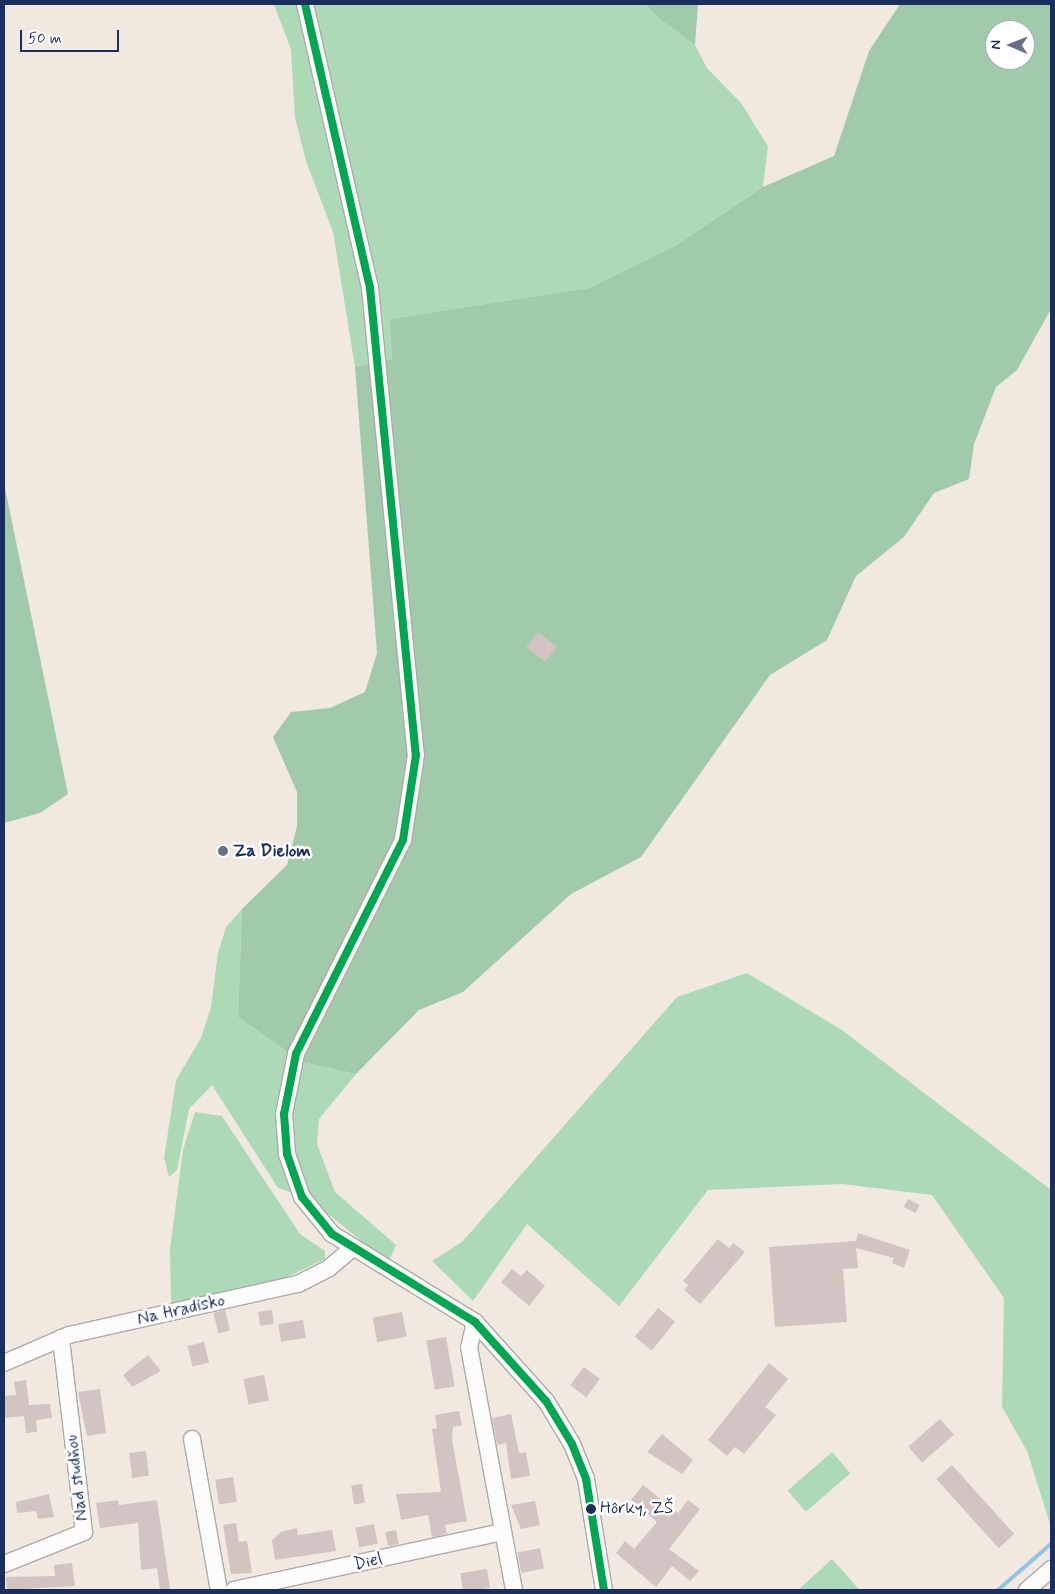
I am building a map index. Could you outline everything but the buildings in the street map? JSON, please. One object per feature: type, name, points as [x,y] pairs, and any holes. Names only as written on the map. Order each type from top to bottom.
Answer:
[{"type":"street","points":[[305,4],[370,288],[395,508],[416,755],[403,840],[296,1054],[287,1084],[284,1135],[292,1176],[315,1216],[352,1248],[475,1322],[525,1373],[572,1444],[589,1492],[604,1590]]},
{"type":"street","name":"Na Hradisko","points":[[4,1363],[61,1338],[298,1284],[329,1268],[352,1248]]},
{"type":"street","points":[[475,1322],[469,1347],[514,1590]]},
{"type":"street","name":"Nad studňou","points":[[4,1564],[84,1532],[61,1338]]},
{"type":"street","points":[[192,1439],[219,1590]]},
{"type":"street","name":"Diel","points":[[234,1590],[502,1532]]},
{"type":"street","points":[[1027,1590],[1051,1569]]},
{"type":"green space","points":[[274,4],[646,4],[695,45],[707,68],[741,103],[768,146],[763,187],[675,246],[589,288],[391,319],[392,359],[355,367],[333,232],[306,161],[295,118],[291,50]]},
{"type":"green space","points":[[646,4],[698,4],[695,45],[659,18]]},
{"type":"green space","points":[[900,4],[1051,4],[1051,309],[1017,370],[996,387],[974,444],[969,479],[934,493],[904,537],[856,576],[827,640],[770,675],[641,857],[571,894],[463,992],[419,1010],[356,1074],[302,1062],[238,1017],[242,909],[287,865],[297,826],[297,792],[273,737],[291,712],[330,708],[365,692],[377,653],[355,367],[392,359],[390,319],[589,288],[675,246],[763,187],[834,156],[869,51]]},
{"type":"green space","points":[[4,483],[68,794],[40,813],[4,823]]},
{"type":"green space","points":[[242,909],[238,1017],[302,1062],[356,1074],[319,1119],[317,1144],[335,1192],[396,1245],[388,1263],[309,1198],[278,1188],[212,1085],[189,1109],[177,1170],[169,1177],[164,1158],[176,1080],[201,1038],[211,1007],[218,953],[226,927]]},
{"type":"green space","points":[[747,973],[842,1030],[1051,1190],[1051,1527],[1027,1451],[1002,1407],[1004,1298],[932,1195],[842,1184],[708,1190],[619,1306],[527,1224],[473,1301],[432,1261],[462,1242],[677,997]]},
{"type":"green space","points":[[195,1112],[222,1116],[300,1234],[325,1251],[325,1259],[283,1279],[171,1303],[170,1249],[183,1150]]},
{"type":"green space","points":[[832,1452],[850,1473],[806,1512],[787,1491]]},
{"type":"green space","points":[[832,1559],[860,1590],[798,1590]]},
{"type":"waterway","points":[[998,1590],[1051,1544]]},
{"type":"transit line","points":[[305,4],[370,288],[416,755],[403,840],[296,1054],[284,1114],[287,1154],[302,1197],[332,1234],[475,1322],[546,1401],[572,1444],[586,1479],[604,1590]]},
{"type":"place","name":"Za Dielom","points":[[223,851]]},
{"type":"place","name":"Hôrky, ZŠ","points":[[591,1509]]}]
